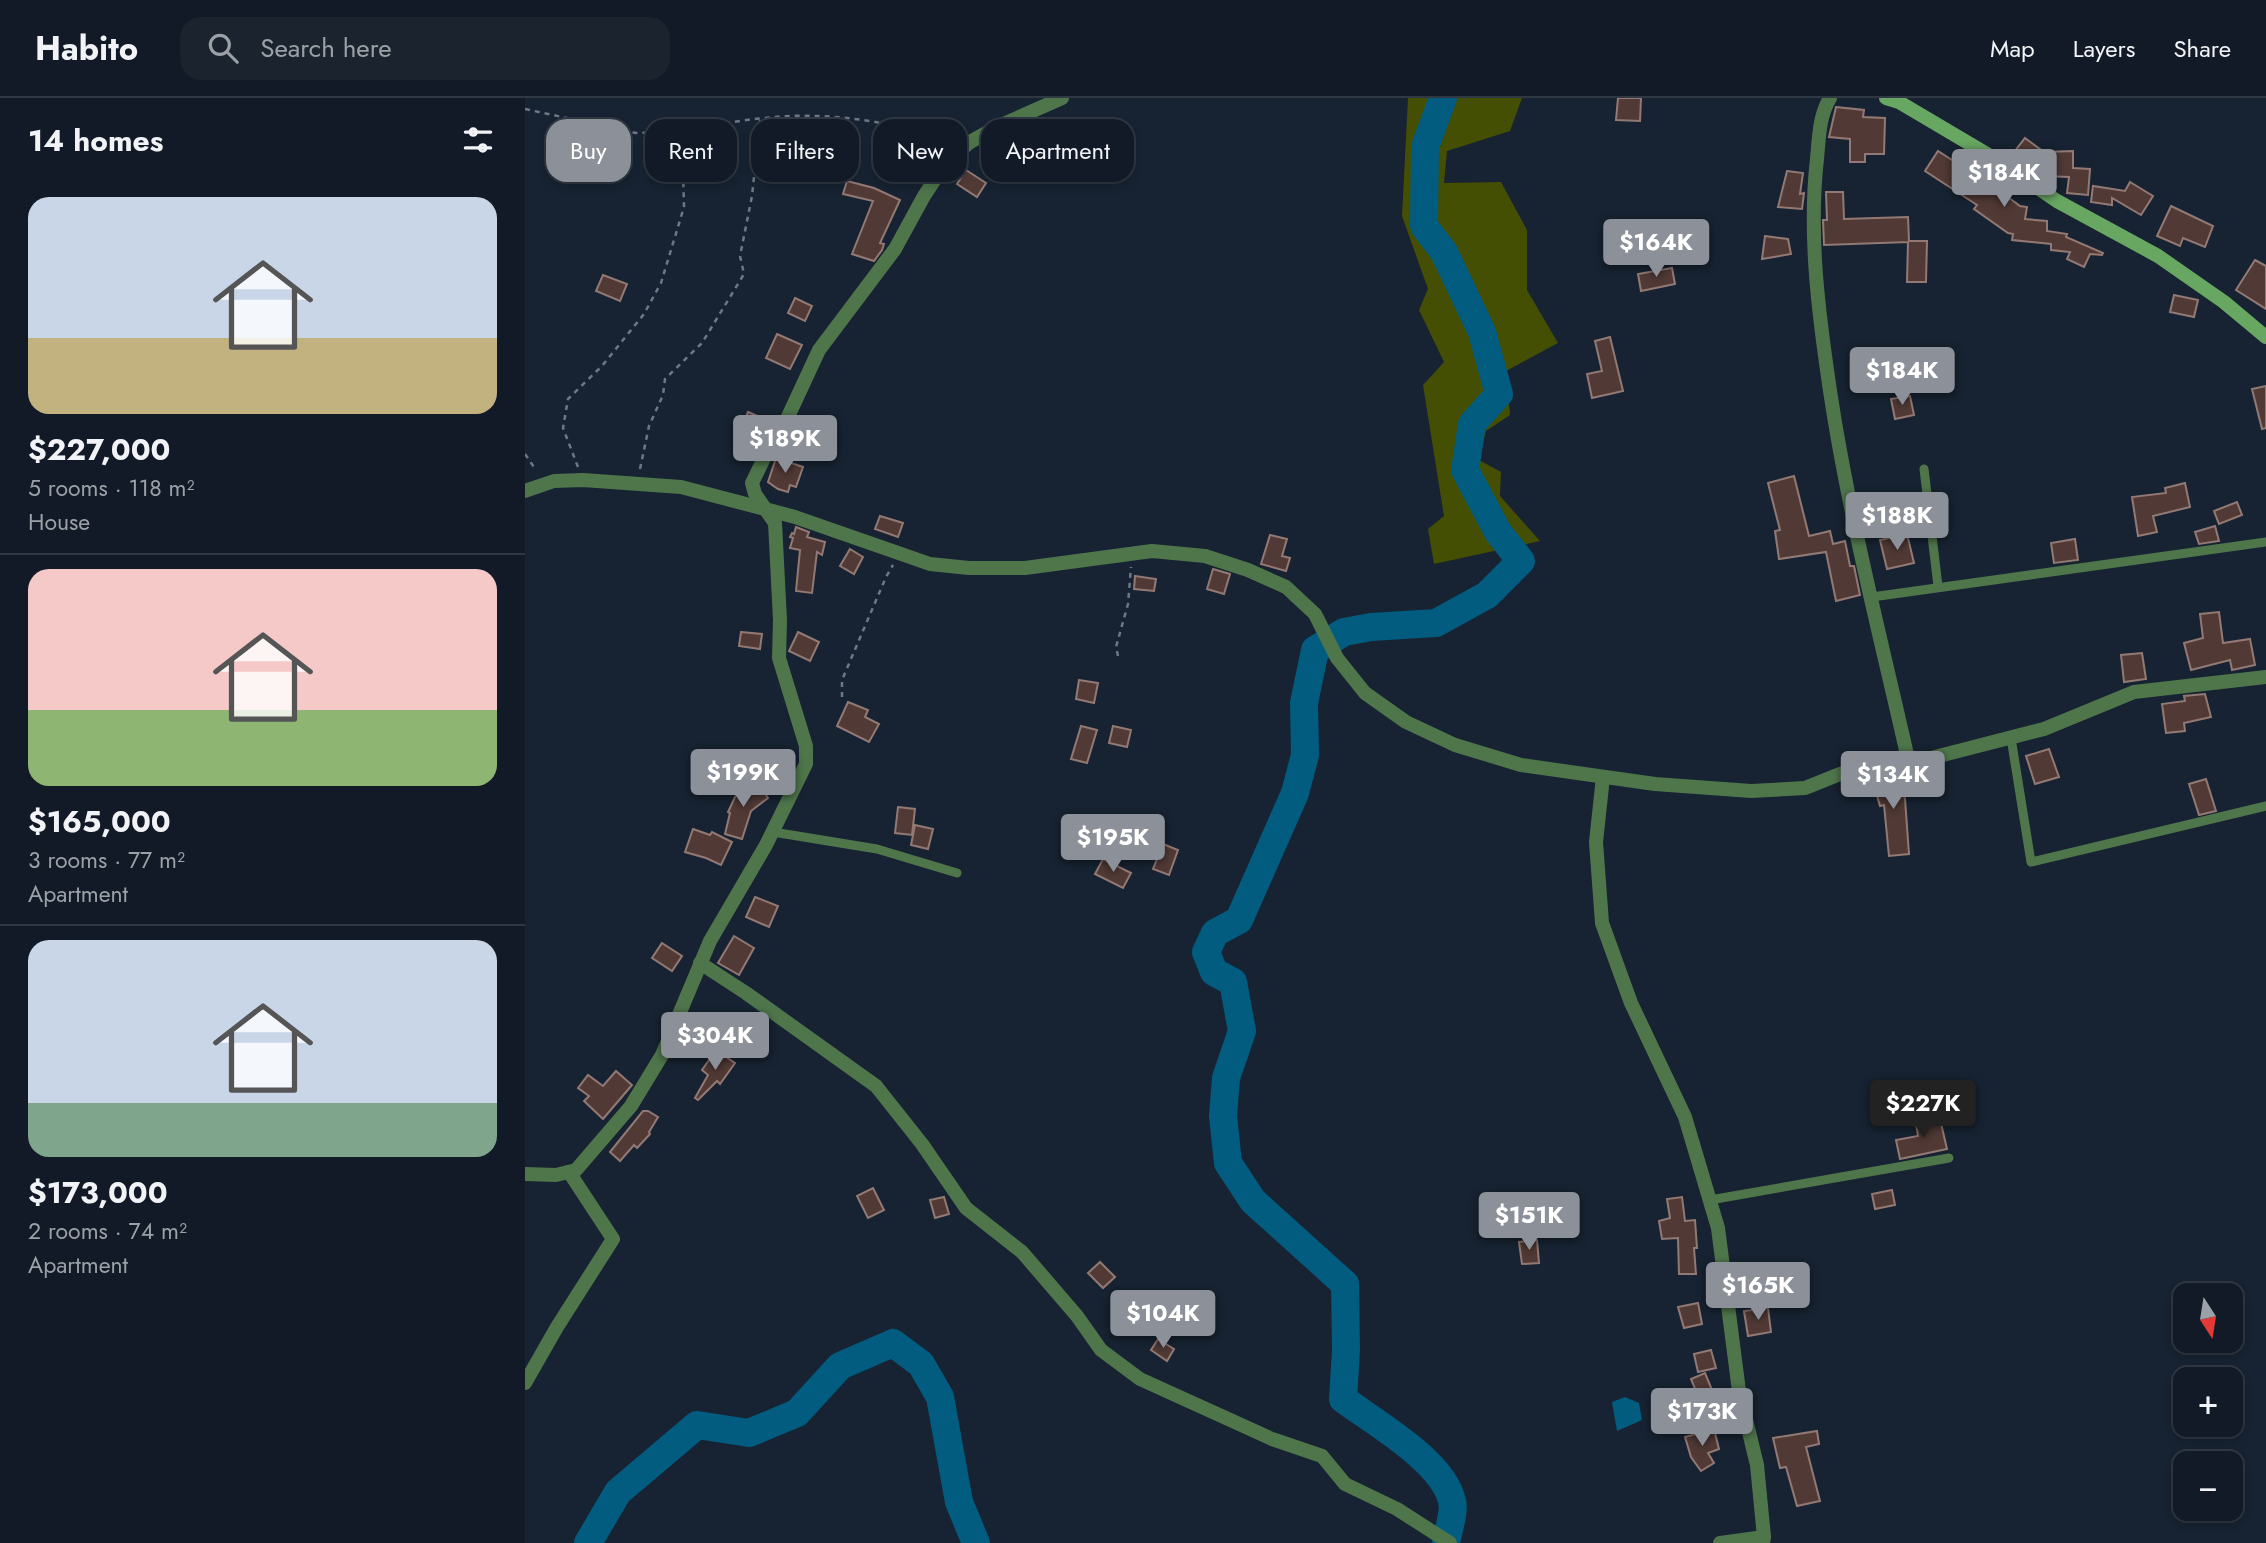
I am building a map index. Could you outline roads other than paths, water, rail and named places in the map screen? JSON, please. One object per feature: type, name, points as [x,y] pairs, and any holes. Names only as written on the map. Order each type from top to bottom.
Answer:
[{"type":"street","points":[[525,1174],[556,1175],[576,1170],[631,1105],[662,1055],[710,941],[773,832],[806,764],[806,746],[779,658],[780,620],[775,564],[775,523],[762,507],[752,483],[786,421],[819,350],[895,249],[945,164],[969,142],[1062,98]]},
{"type":"street","points":[[1831,98],[1821,118],[1814,180],[1816,279],[1832,410],[1846,487],[1908,759]]},
{"type":"street","points":[[1894,99],[1992,157],[2057,201],[2158,256],[2224,302],[2266,337]]},
{"type":"street","points":[[525,491],[554,481],[583,480],[681,487],[762,507],[930,564],[969,568],[1025,568],[1152,551],[1205,556],[1248,570],[1286,587],[1315,614],[1337,658],[1365,693],[1406,722],[1455,745],[1521,765],[1603,778],[1751,791],[1805,788],[1885,761],[1930,758],[2044,729],[2134,692],[2266,677]]},
{"type":"street","points":[[1603,778],[1596,842],[1602,923],[1632,1003],[1685,1117],[1710,1200],[1718,1228],[1739,1391],[1757,1465],[1763,1540],[1720,1543]]},
{"type":"street","points":[[700,963],[876,1086],[922,1144],[966,1208],[1023,1252],[1077,1316],[1101,1350],[1140,1379],[1272,1439],[1322,1457],[1345,1484],[1397,1509],[1450,1543]]},
{"type":"street","points":[[525,1383],[613,1239],[569,1172]]},
{"type":"lane","points":[[1924,469],[1938,586]]},
{"type":"lane","points":[[1872,597],[2266,542]]},
{"type":"lane","points":[[2011,738],[2031,862],[2266,806]]},
{"type":"lane","points":[[773,832],[877,849],[957,873]]},
{"type":"lane","points":[[1710,1200],[1949,1158]]},
{"type":"water","points":[[1625,1397],[1639,1403],[1642,1420],[1617,1431],[1612,1402]]},
{"type":"waterway","points":[[1443,98],[1425,147],[1424,226],[1444,252],[1482,332],[1499,394],[1472,424],[1465,470],[1498,532],[1521,561],[1487,595],[1436,623],[1371,627],[1344,632],[1315,650],[1304,703],[1305,755],[1295,793],[1239,920],[1215,933],[1206,952],[1214,972],[1233,982],[1242,1031],[1226,1078],[1223,1116],[1228,1163],[1253,1201],[1345,1284],[1346,1350],[1343,1399],[1406,1444],[1436,1472],[1446,1486],[1453,1505],[1446,1543]]},
{"type":"waterway","points":[[588,1543],[618,1492],[697,1425],[749,1433],[797,1413],[840,1366],[893,1343],[921,1364],[940,1397],[959,1502],[976,1543]]}]
